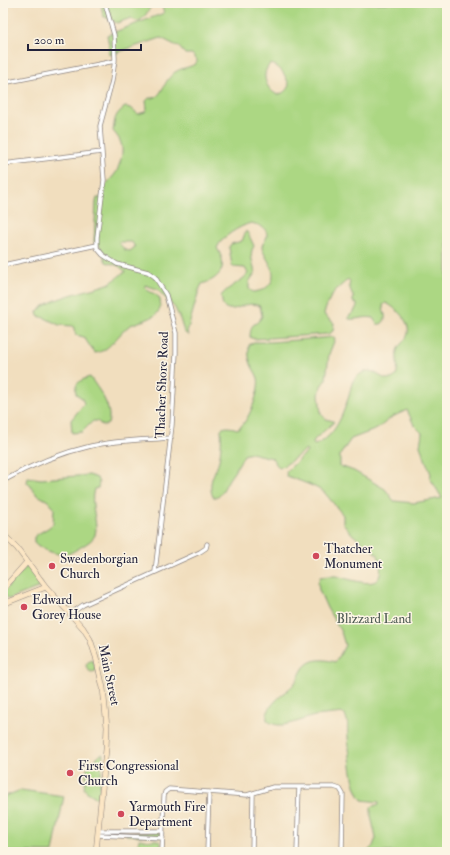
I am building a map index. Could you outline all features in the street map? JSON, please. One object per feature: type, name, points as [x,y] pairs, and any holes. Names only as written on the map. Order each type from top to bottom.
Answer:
[{"type":"main road","name":"Main Street","points":[[3,534],[14,545],[46,587],[83,628],[91,642],[100,672],[105,700],[107,734],[96,852]]},
{"type":"main road","points":[[3,589],[27,562]]},
{"type":"main road","points":[[5,604],[46,587]]},
{"type":"street","points":[[3,265],[97,245],[96,237],[104,180],[100,123],[112,81],[115,61],[114,37],[105,3]]},
{"type":"street","points":[[3,84],[115,61]]},
{"type":"street","points":[[3,164],[102,152]]},
{"type":"street","name":"Thacher Shore Road","points":[[97,245],[98,250],[103,255],[117,264],[153,275],[160,283],[166,295],[172,315],[176,337],[173,418],[155,572]]},
{"type":"street","points":[[3,481],[48,458],[92,446],[117,442],[171,438]]},
{"type":"street","points":[[70,614],[83,605],[200,552],[206,548],[207,544]]},
{"type":"street","points":[[3,596],[5,604]]},
{"type":"street","points":[[162,852],[164,798],[165,792],[170,789],[247,795],[272,787],[334,787],[341,790],[343,794],[342,852]]},
{"type":"street","points":[[297,852],[299,787]]},
{"type":"street","points":[[207,852],[209,792]]},
{"type":"street","points":[[252,852],[253,794]]},
{"type":"street","points":[[98,833],[163,831]]},
{"type":"street","points":[[98,833],[163,838]]},
{"type":"green space","name":"Blizzard Land","points":[[101,3],[447,3],[447,852],[367,852],[373,846],[376,838],[371,816],[371,807],[379,804],[379,802],[362,800],[355,787],[345,715],[339,713],[315,716],[284,725],[278,725],[267,720],[269,709],[276,700],[294,684],[306,665],[318,660],[335,662],[345,645],[341,632],[327,608],[319,590],[318,583],[320,577],[336,576],[369,583],[373,582],[377,580],[380,575],[380,561],[378,555],[352,534],[343,523],[343,515],[324,492],[287,476],[286,472],[307,452],[306,450],[279,468],[272,458],[251,453],[244,455],[221,494],[218,497],[213,497],[211,491],[212,480],[220,455],[221,429],[224,427],[229,427],[237,429],[241,426],[249,414],[256,398],[258,378],[249,359],[249,345],[254,342],[334,337],[335,339],[329,354],[326,379],[321,386],[319,395],[321,414],[326,419],[334,422],[314,440],[313,444],[315,445],[328,436],[337,425],[349,396],[352,383],[357,377],[362,373],[370,371],[387,379],[394,377],[397,371],[397,351],[408,333],[407,324],[402,315],[386,303],[383,305],[385,320],[381,324],[377,324],[373,318],[349,319],[348,317],[354,312],[357,304],[353,302],[353,296],[349,286],[350,281],[348,279],[332,294],[324,313],[325,316],[334,323],[333,331],[329,334],[254,339],[250,337],[251,328],[260,320],[262,316],[260,306],[248,304],[235,309],[227,309],[223,306],[221,296],[248,273],[245,268],[232,266],[229,247],[231,244],[242,241],[246,231],[254,246],[251,256],[255,273],[249,282],[249,289],[253,292],[262,290],[270,284],[273,274],[262,248],[267,233],[261,226],[251,223],[231,232],[219,244],[217,248],[222,260],[221,270],[214,278],[202,284],[199,290],[187,332],[189,336],[184,332],[175,308],[157,289],[145,285],[145,288],[156,295],[160,300],[161,303],[158,312],[152,317],[129,326],[109,346],[100,352],[95,353],[84,337],[76,335],[73,326],[59,325],[38,316],[37,312],[51,302],[108,284],[126,272],[119,266],[106,262],[100,246],[94,242],[97,198],[101,198],[104,187],[117,171],[121,158],[122,146],[121,142],[113,131],[114,123],[119,112],[125,107],[131,108],[138,114],[145,112],[147,108],[146,101],[149,98],[156,97],[159,94],[175,72],[197,62],[192,54],[185,54],[179,47],[161,38],[109,55],[107,35],[164,13],[162,7],[158,5],[151,7],[143,18],[138,21],[131,18],[117,23],[103,16]],"holes":[[[270,64],[277,66],[280,69],[289,85],[285,91],[278,95],[270,89],[266,81],[265,72]],[[118,242],[132,242],[135,247],[130,251],[125,250]],[[407,410],[414,425],[422,433],[420,446],[431,474],[430,478],[442,498],[414,503],[394,501],[385,489],[354,471],[340,466],[340,455],[351,439],[377,429],[392,417]]]},
{"type":"green space","points":[[90,377],[107,405],[109,411],[108,424],[103,426],[97,421],[93,421],[82,432],[72,433],[71,420],[84,404],[82,398],[76,394],[76,387],[78,382]]},
{"type":"green space","points":[[89,475],[97,478],[99,483],[98,488],[94,489],[93,495],[96,525],[94,537],[85,545],[67,554],[54,553],[37,545],[34,542],[34,537],[53,524],[54,508],[48,501],[36,494],[27,483],[28,477],[41,479]]},
{"type":"green space","points":[[26,567],[28,567],[41,584],[40,587],[9,599],[5,596],[4,591]]},
{"type":"green space","points":[[93,660],[96,671],[91,672],[87,669],[86,665],[88,662]]},
{"type":"green space","points":[[101,754],[103,754],[99,796],[97,798],[84,788],[87,768]]},
{"type":"green space","points":[[21,790],[64,796],[53,852],[11,852],[3,850],[3,797]]},
{"type":"green space","points":[[127,833],[161,833],[160,837],[126,835]]},
{"type":"green space","points":[[139,839],[157,840],[161,843],[161,849],[140,846],[139,851],[141,851],[137,852]]},
{"type":"place","name":"Thatcher Monument","points":[[316,556]]},
{"type":"place","name":"Swedenborgian Church","points":[[52,566]]},
{"type":"place","name":"Edward Gorey House","points":[[24,607]]},
{"type":"place","name":"First Congressional Church","points":[[70,773]]},
{"type":"place","name":"Yarmouth Fire Department","points":[[121,814]]}]
